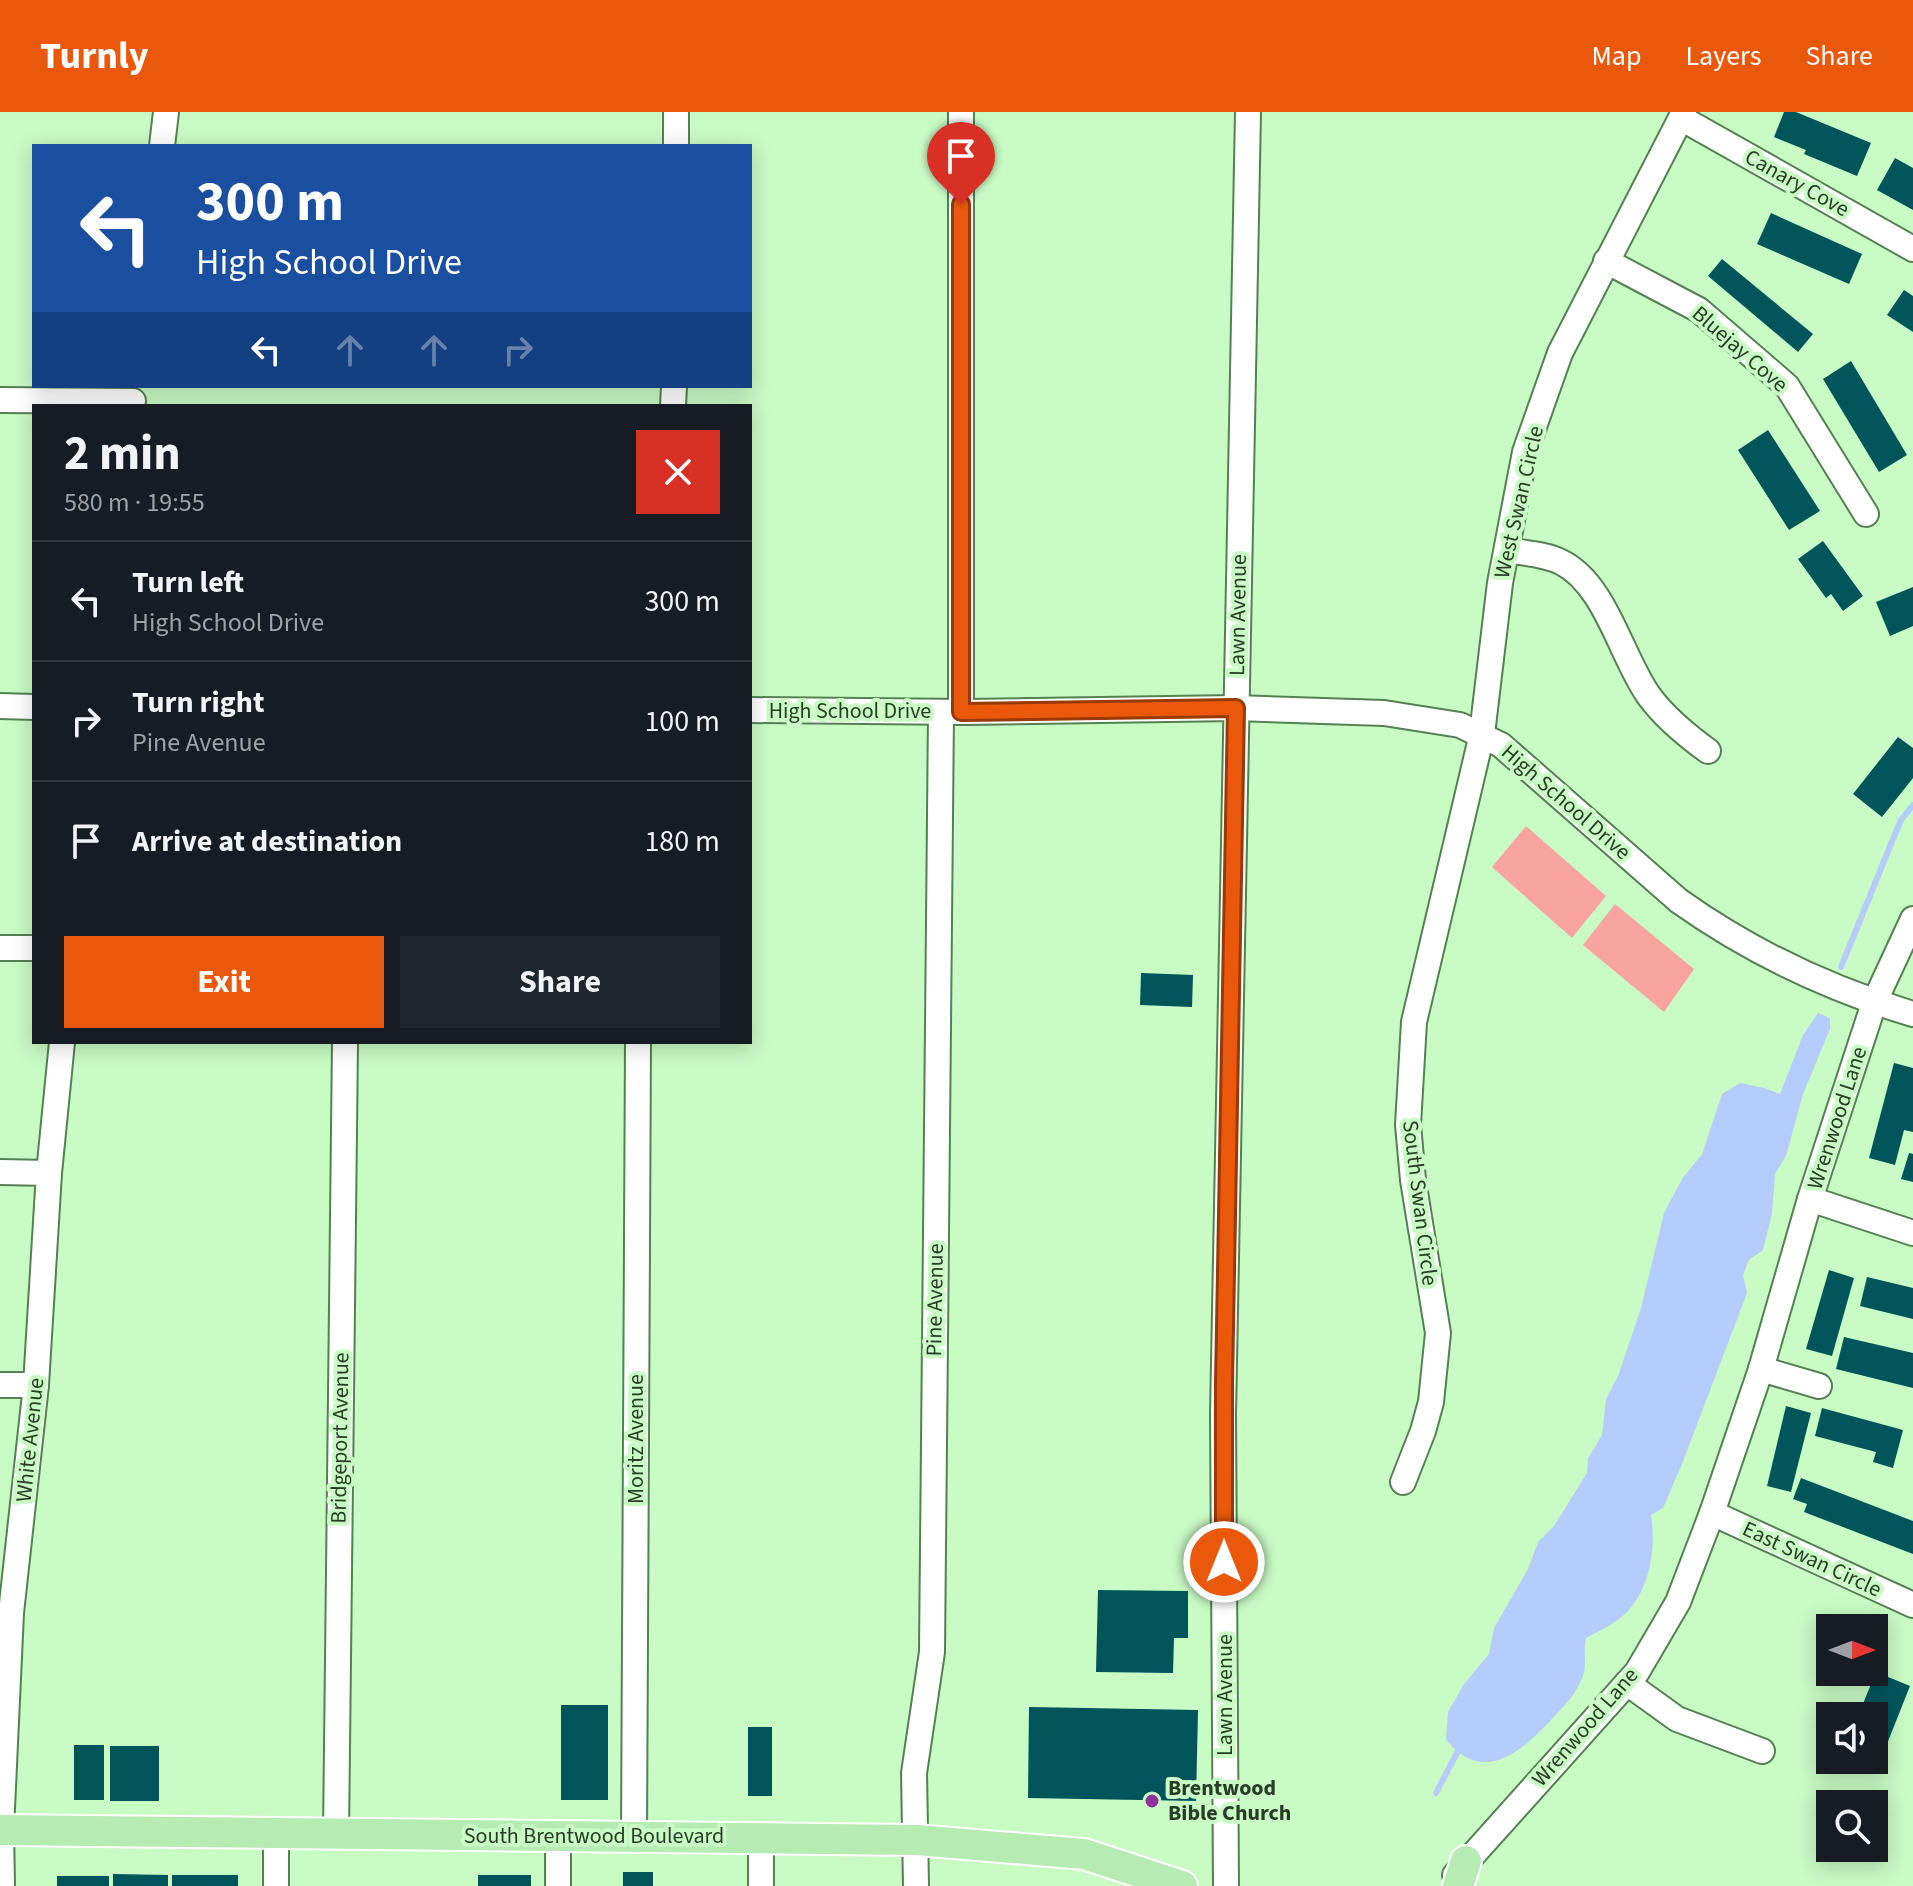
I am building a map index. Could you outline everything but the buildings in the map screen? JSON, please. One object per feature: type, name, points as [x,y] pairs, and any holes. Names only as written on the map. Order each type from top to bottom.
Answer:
[{"type":"main road","name":"South Brentwood Boulevard","points":[[1,1830],[917,1840],[1084,1854],[1182,1886]]},
{"type":"street","points":[[162,144],[166,112]]},
{"type":"street","points":[[676,112],[676,144]]},
{"type":"street","name":"Pine Avenue","points":[[916,1886],[914,1773],[932,1652],[961,112]]},
{"type":"street","name":"Lawn Avenue","points":[[1226,1886],[1223,1415],[1248,112]]},
{"type":"street","name":"Canary Cove","points":[[1682,115],[1913,249]]},
{"type":"street","name":"West Swan Circle","points":[[1482,734],[1500,583],[1525,452],[1560,353],[1682,115]]},
{"type":"street","name":"Bluejay Cove","points":[[1606,261],[1699,310],[1787,386],[1866,514]]},
{"type":"street","points":[[0,400],[134,398]]},
{"type":"street","points":[[1507,550],[1562,562],[1582,578],[1611,622],[1628,660],[1649,695],[1668,717],[1708,751]]},
{"type":"street","points":[[0,706],[32,707]]},
{"type":"street","name":"High School Drive","points":[[752,710],[951,712],[1236,708],[1384,713],[1460,725],[1501,745],[1679,901],[1712,924],[1783,965],[1874,1003],[1913,1014]]},
{"type":"street","name":"South Swan Circle","points":[[1403,1482],[1431,1402],[1438,1333],[1413,1180],[1408,1125],[1414,1022],[1482,734]]},
{"type":"street","name":"Wrenwood Lane","points":[[1445,1886],[1462,1874],[1637,1672],[1678,1602],[1761,1369],[1810,1199],[1874,1003],[1913,919]]},
{"type":"street","points":[[0,948],[32,948]]},
{"type":"street","name":"White Avenue","points":[[2,1886],[5,1613],[36,1385],[49,1173],[62,1044]]},
{"type":"street","name":"Bridgeport Avenue","points":[[336,1835],[345,1044]]},
{"type":"street","name":"Moritz Avenue","points":[[634,1835],[638,1044]]},
{"type":"street","points":[[0,1172],[49,1173]]},
{"type":"street","points":[[1810,1199],[1913,1233]]},
{"type":"street","points":[[1761,1369],[1819,1386]]},
{"type":"street","points":[[0,1385],[36,1385]]},
{"type":"street","name":"East Swan Circle","points":[[1712,1513],[1913,1605]]},
{"type":"street","points":[[1627,1683],[1677,1719],[1762,1751]]},
{"type":"street","points":[[276,1834],[276,1886]]},
{"type":"street","points":[[558,1835],[558,1886]]},
{"type":"street","points":[[761,1838],[761,1886]]},
{"type":"shaded area","points":[[1526,826],[1606,896],[1572,938],[1492,867]]},
{"type":"shaded area","points":[[1615,904],[1694,969],[1664,1012],[1583,945]]},
{"type":"water","points":[[1818,1013],[1830,1018],[1830,1029],[1803,1094],[1786,1156],[1775,1174],[1772,1213],[1763,1250],[1749,1260],[1743,1275],[1747,1293],[1682,1464],[1663,1508],[1651,1515],[1653,1542],[1644,1585],[1629,1610],[1586,1638],[1584,1672],[1580,1683],[1550,1721],[1513,1753],[1487,1762],[1474,1760],[1460,1753],[1446,1740],[1448,1712],[1464,1684],[1489,1654],[1494,1628],[1528,1569],[1538,1542],[1554,1526],[1587,1473],[1588,1458],[1602,1435],[1606,1399],[1618,1376],[1641,1308],[1664,1213],[1682,1179],[1702,1154],[1722,1094],[1740,1083],[1780,1094],[1803,1035]]},
{"type":"waterway","points":[[1841,967],[1901,820],[1913,805]]},
{"type":"waterway","points":[[1436,1793],[1460,1747]]},
{"type":"place","name":"Brentwood Bible Church","points":[[1152,1801]]},
{"type":"route","points":[[961,204],[961,712],[1236,708],[1224,1384],[1224,1562]]}]
